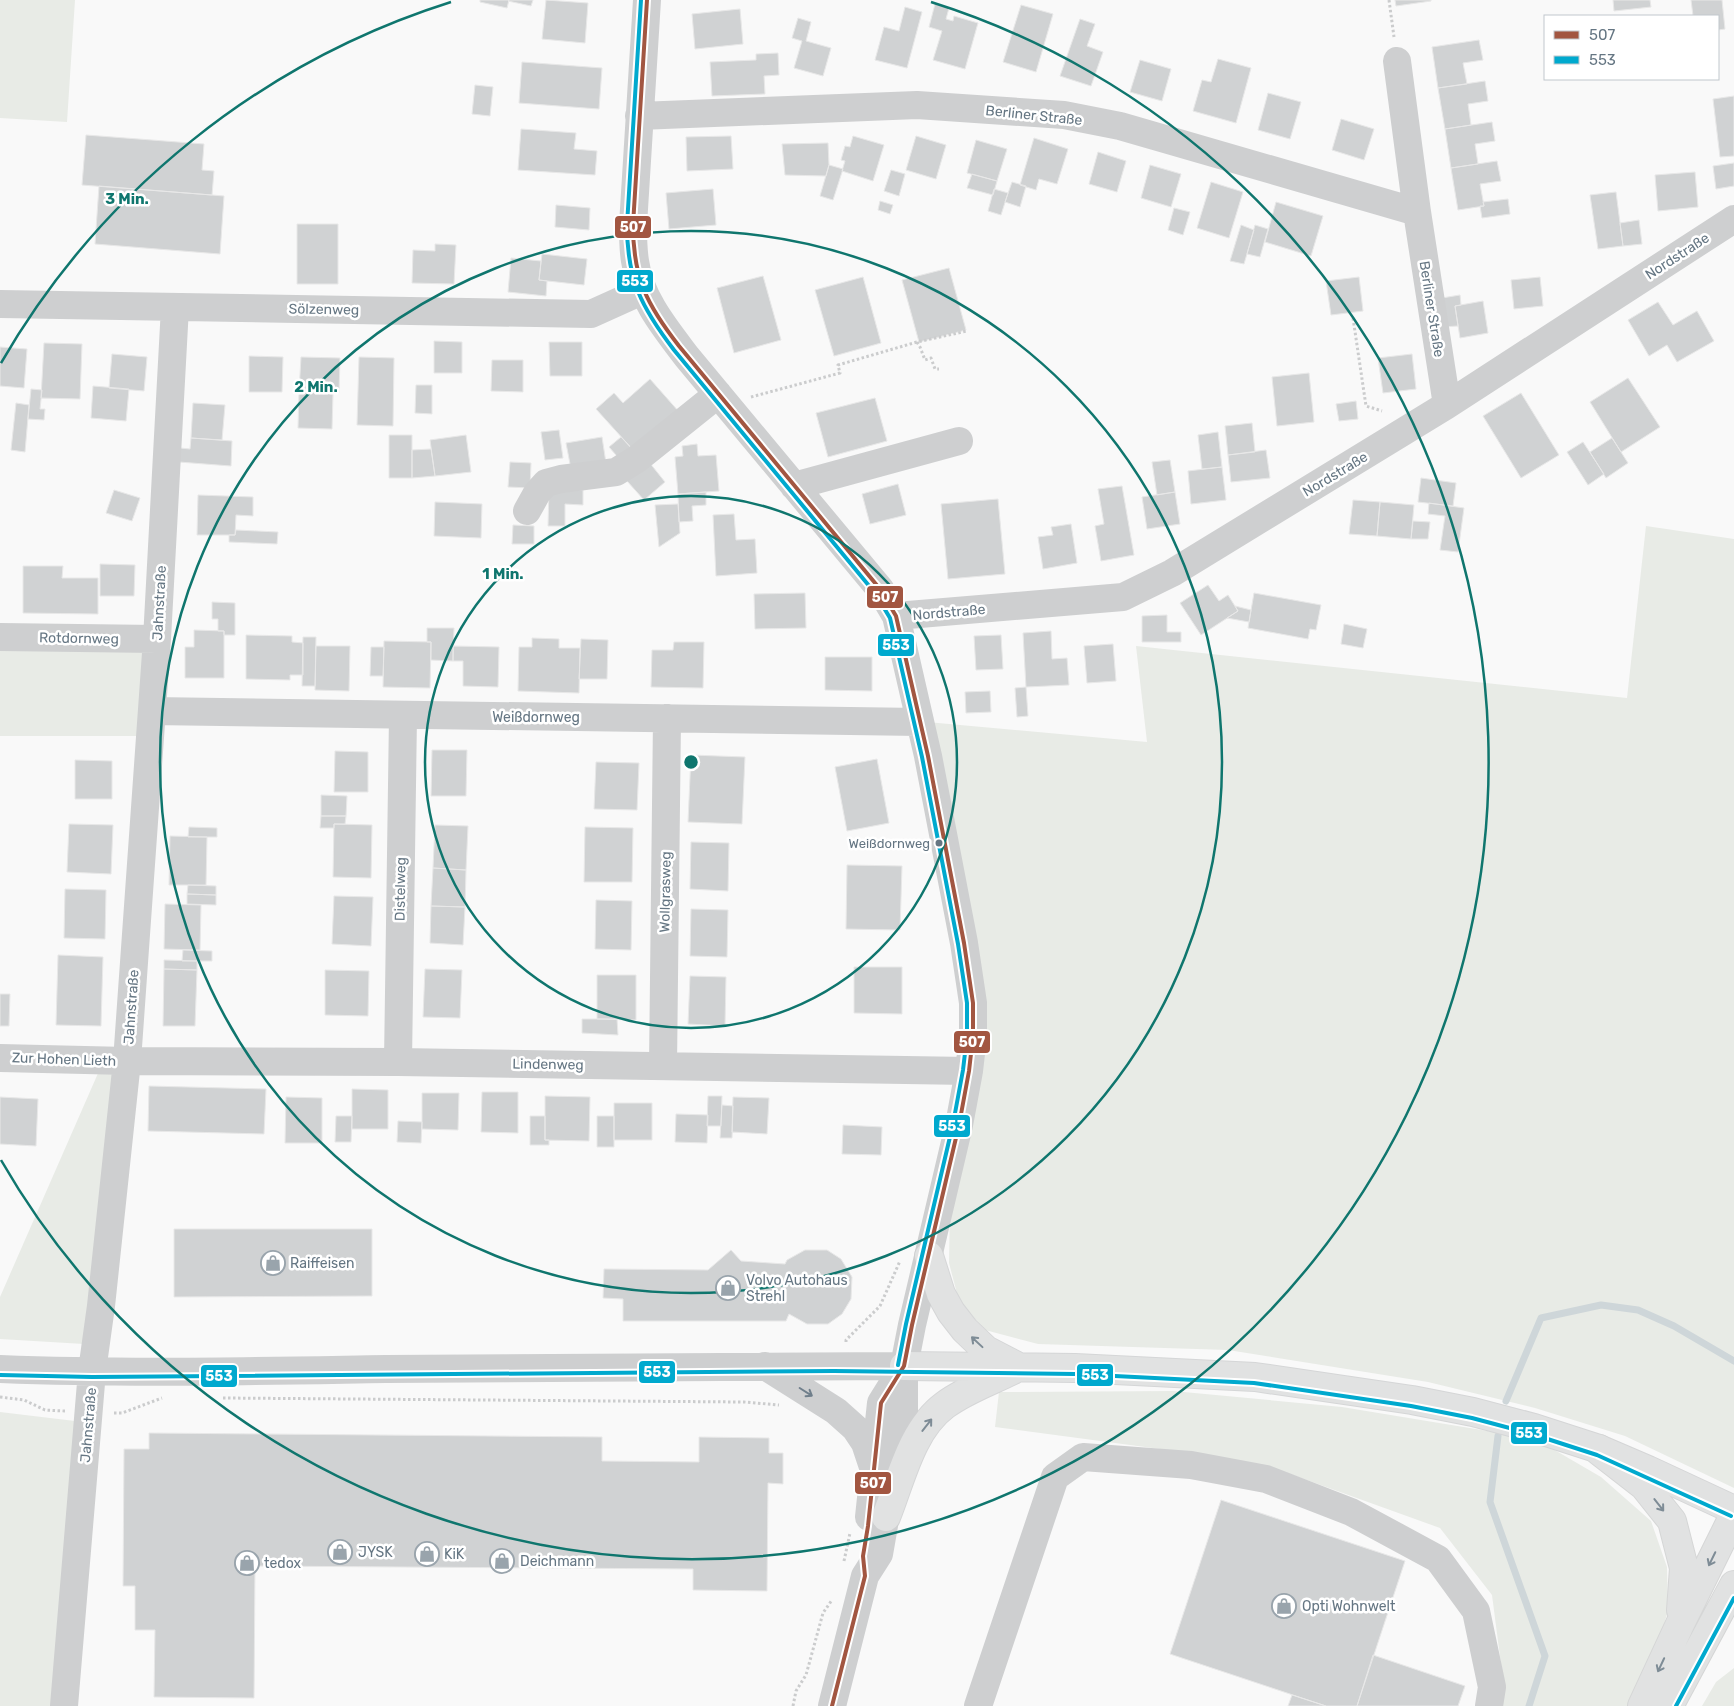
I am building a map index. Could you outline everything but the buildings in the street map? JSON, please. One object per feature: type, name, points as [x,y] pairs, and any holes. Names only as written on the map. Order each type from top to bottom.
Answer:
[{"type":"main road","points":[[928,1256],[941,1294],[951,1312],[965,1330],[986,1350],[1019,1367]]},
{"type":"main road","points":[[904,1366],[1019,1367],[1255,1377],[1357,1391],[1473,1412],[1534,1428],[1599,1449],[1685,1486],[1734,1510]]},
{"type":"main road","points":[[886,1517],[912,1449],[925,1425],[944,1406],[1019,1367]]},
{"type":"main road","points":[[1599,1449],[1598,1451],[1644,1486],[1672,1522],[1684,1568],[1680,1624]]},
{"type":"main road","points":[[1642,1706],[1734,1515]]},
{"type":"main road","points":[[1669,1706],[1734,1584]]},
{"type":"main road","points":[[1688,1670],[1734,1626]]},
{"type":"street","points":[[648,0],[633,225],[635,262],[642,290],[663,324],[880,589],[896,616],[920,722],[961,924],[973,1003],[969,1071],[959,1125],[904,1366],[904,1411],[879,1554],[854,1570]]},
{"type":"street","name":"Berliner Straße","points":[[1397,61],[1417,212],[1447,406]]},
{"type":"street","name":"Berliner Straße","points":[[639,116],[917,105],[1064,115],[1120,126],[1417,212]]},
{"type":"street","name":"Nordstraße","points":[[896,616],[1123,597],[1172,573],[1447,406],[1734,219]]},
{"type":"street","name":"Sölzenweg","points":[[0,304],[591,314],[642,290]]},
{"type":"street","name":"Jahnstraße","points":[[64,1706],[92,1371],[101,1306],[127,1061],[157,639],[175,307]]},
{"type":"street","points":[[527,510],[537,493],[546,483],[561,479],[616,472],[722,398]]},
{"type":"street","points":[[794,486],[959,442]]},
{"type":"street","name":"Rotdornweg","points":[[0,637],[157,639]]},
{"type":"street","name":"Weißdornweg","points":[[152,711],[920,722]]},
{"type":"street","name":"Distelweg","points":[[398,1062],[403,716]]},
{"type":"street","name":"Wollgrasweg","points":[[663,1066],[666,718]]},
{"type":"street","name":"Zur Hohen Lieth","points":[[0,1058],[127,1061]]},
{"type":"street","name":"Lindenweg","points":[[127,1061],[398,1062],[969,1071]]},
{"type":"street","points":[[765,1366],[836,1411],[855,1428],[864,1443],[874,1468]]},
{"type":"street","points":[[0,1369],[92,1371],[904,1366]]},
{"type":"street","points":[[832,1706],[854,1570],[863,1556],[881,1403],[904,1366]]},
{"type":"street","points":[[978,1706],[1055,1477],[1083,1457],[1190,1465],[1266,1479],[1351,1512],[1438,1559],[1476,1611],[1492,1688],[1489,1706]]},
{"type":"path","points":[[1389,0],[1397,61]]},
{"type":"path","points":[[1354,318],[1366,406],[1382,412]]},
{"type":"path","points":[[722,398],[840,373],[838,365],[966,330]]},
{"type":"path","points":[[917,342],[925,360],[931,358],[935,369],[939,369]]},
{"type":"path","points":[[846,1366],[846,1340],[880,1306],[905,1249],[928,1256]]},
{"type":"path","points":[[0,1397],[24,1400],[45,1410],[122,1413],[160,1398],[170,1398]]},
{"type":"path","points":[[219,1398],[734,1402],[781,1405]]},
{"type":"path","points":[[852,1525],[854,1570]]},
{"type":"path","points":[[793,1706],[796,1691],[806,1675],[823,1613],[832,1599]]},
{"type":"shaded area","points":[[0,0],[75,0],[67,122],[0,118]]},
{"type":"shaded area","points":[[1646,526],[1734,539],[1734,1488],[1625,1436],[1535,1408],[1428,1382],[1228,1350],[1038,1344],[985,1330],[959,1301],[949,1263],[950,1208],[982,1072],[927,722],[1147,742],[1136,646],[1627,698]]},
{"type":"shaded area","points":[[0,647],[149,647],[145,736],[0,736]]},
{"type":"shaded area","points":[[99,1071],[118,1071],[84,1344],[0,1339],[0,1297]]},
{"type":"shaded area","points":[[1173,1391],[1342,1407],[1506,1434],[1546,1445],[1601,1477],[1651,1521],[1667,1567],[1668,1611],[1655,1654],[1630,1706],[1498,1706],[1502,1672],[1492,1595],[1440,1528],[1268,1466],[1220,1457],[995,1427],[999,1392]]},
{"type":"shaded area","points":[[0,1412],[75,1421],[54,1706],[0,1706]]},
{"type":"shaded area","points":[[1734,1668],[1734,1706],[1702,1706],[1716,1682]]},
{"type":"waterway","points":[[1506,1401],[1541,1318],[1601,1305],[1638,1310],[1674,1326],[1734,1361]]},
{"type":"waterway","points":[[1498,1436],[1490,1502],[1545,1656],[1529,1706]]},
{"type":"transit line","name":"553","points":[[641,0],[627,225],[630,261],[638,292],[653,320],[674,350],[875,593],[890,618],[922,757],[958,944],[967,1003],[967,1036],[963,1070],[953,1124],[898,1365]]},
{"type":"transit line","name":"507","points":[[647,0],[633,225],[639,276],[650,304],[679,346],[880,589],[896,616],[928,756],[964,943],[973,1003],[973,1036],[969,1071],[959,1125],[904,1366],[881,1403],[863,1556],[865,1576],[832,1706]]},
{"type":"transit line","name":"553","points":[[0,1375],[92,1377],[834,1371],[1075,1374],[1254,1383],[1411,1406],[1472,1418],[1532,1434],[1597,1455],[1731,1516]]},
{"type":"transit line","name":"553","points":[[1676,1706],[1734,1598]]},
{"type":"place","name":"Weißdornweg","points":[[939,843]]},
{"type":"place","name":"Raiffeisen","points":[[273,1263]]},
{"type":"place","name":"Volvo Autohaus Strehl","points":[[728,1288]]},
{"type":"place","name":"JYSK","points":[[340,1552]]},
{"type":"place","name":"KiK","points":[[427,1554]]},
{"type":"place","name":"Deichmann","points":[[502,1561]]},
{"type":"place","name":"tedox","points":[[247,1563]]},
{"type":"place","name":"Opti Wohnwelt","points":[[1284,1606]]}]
